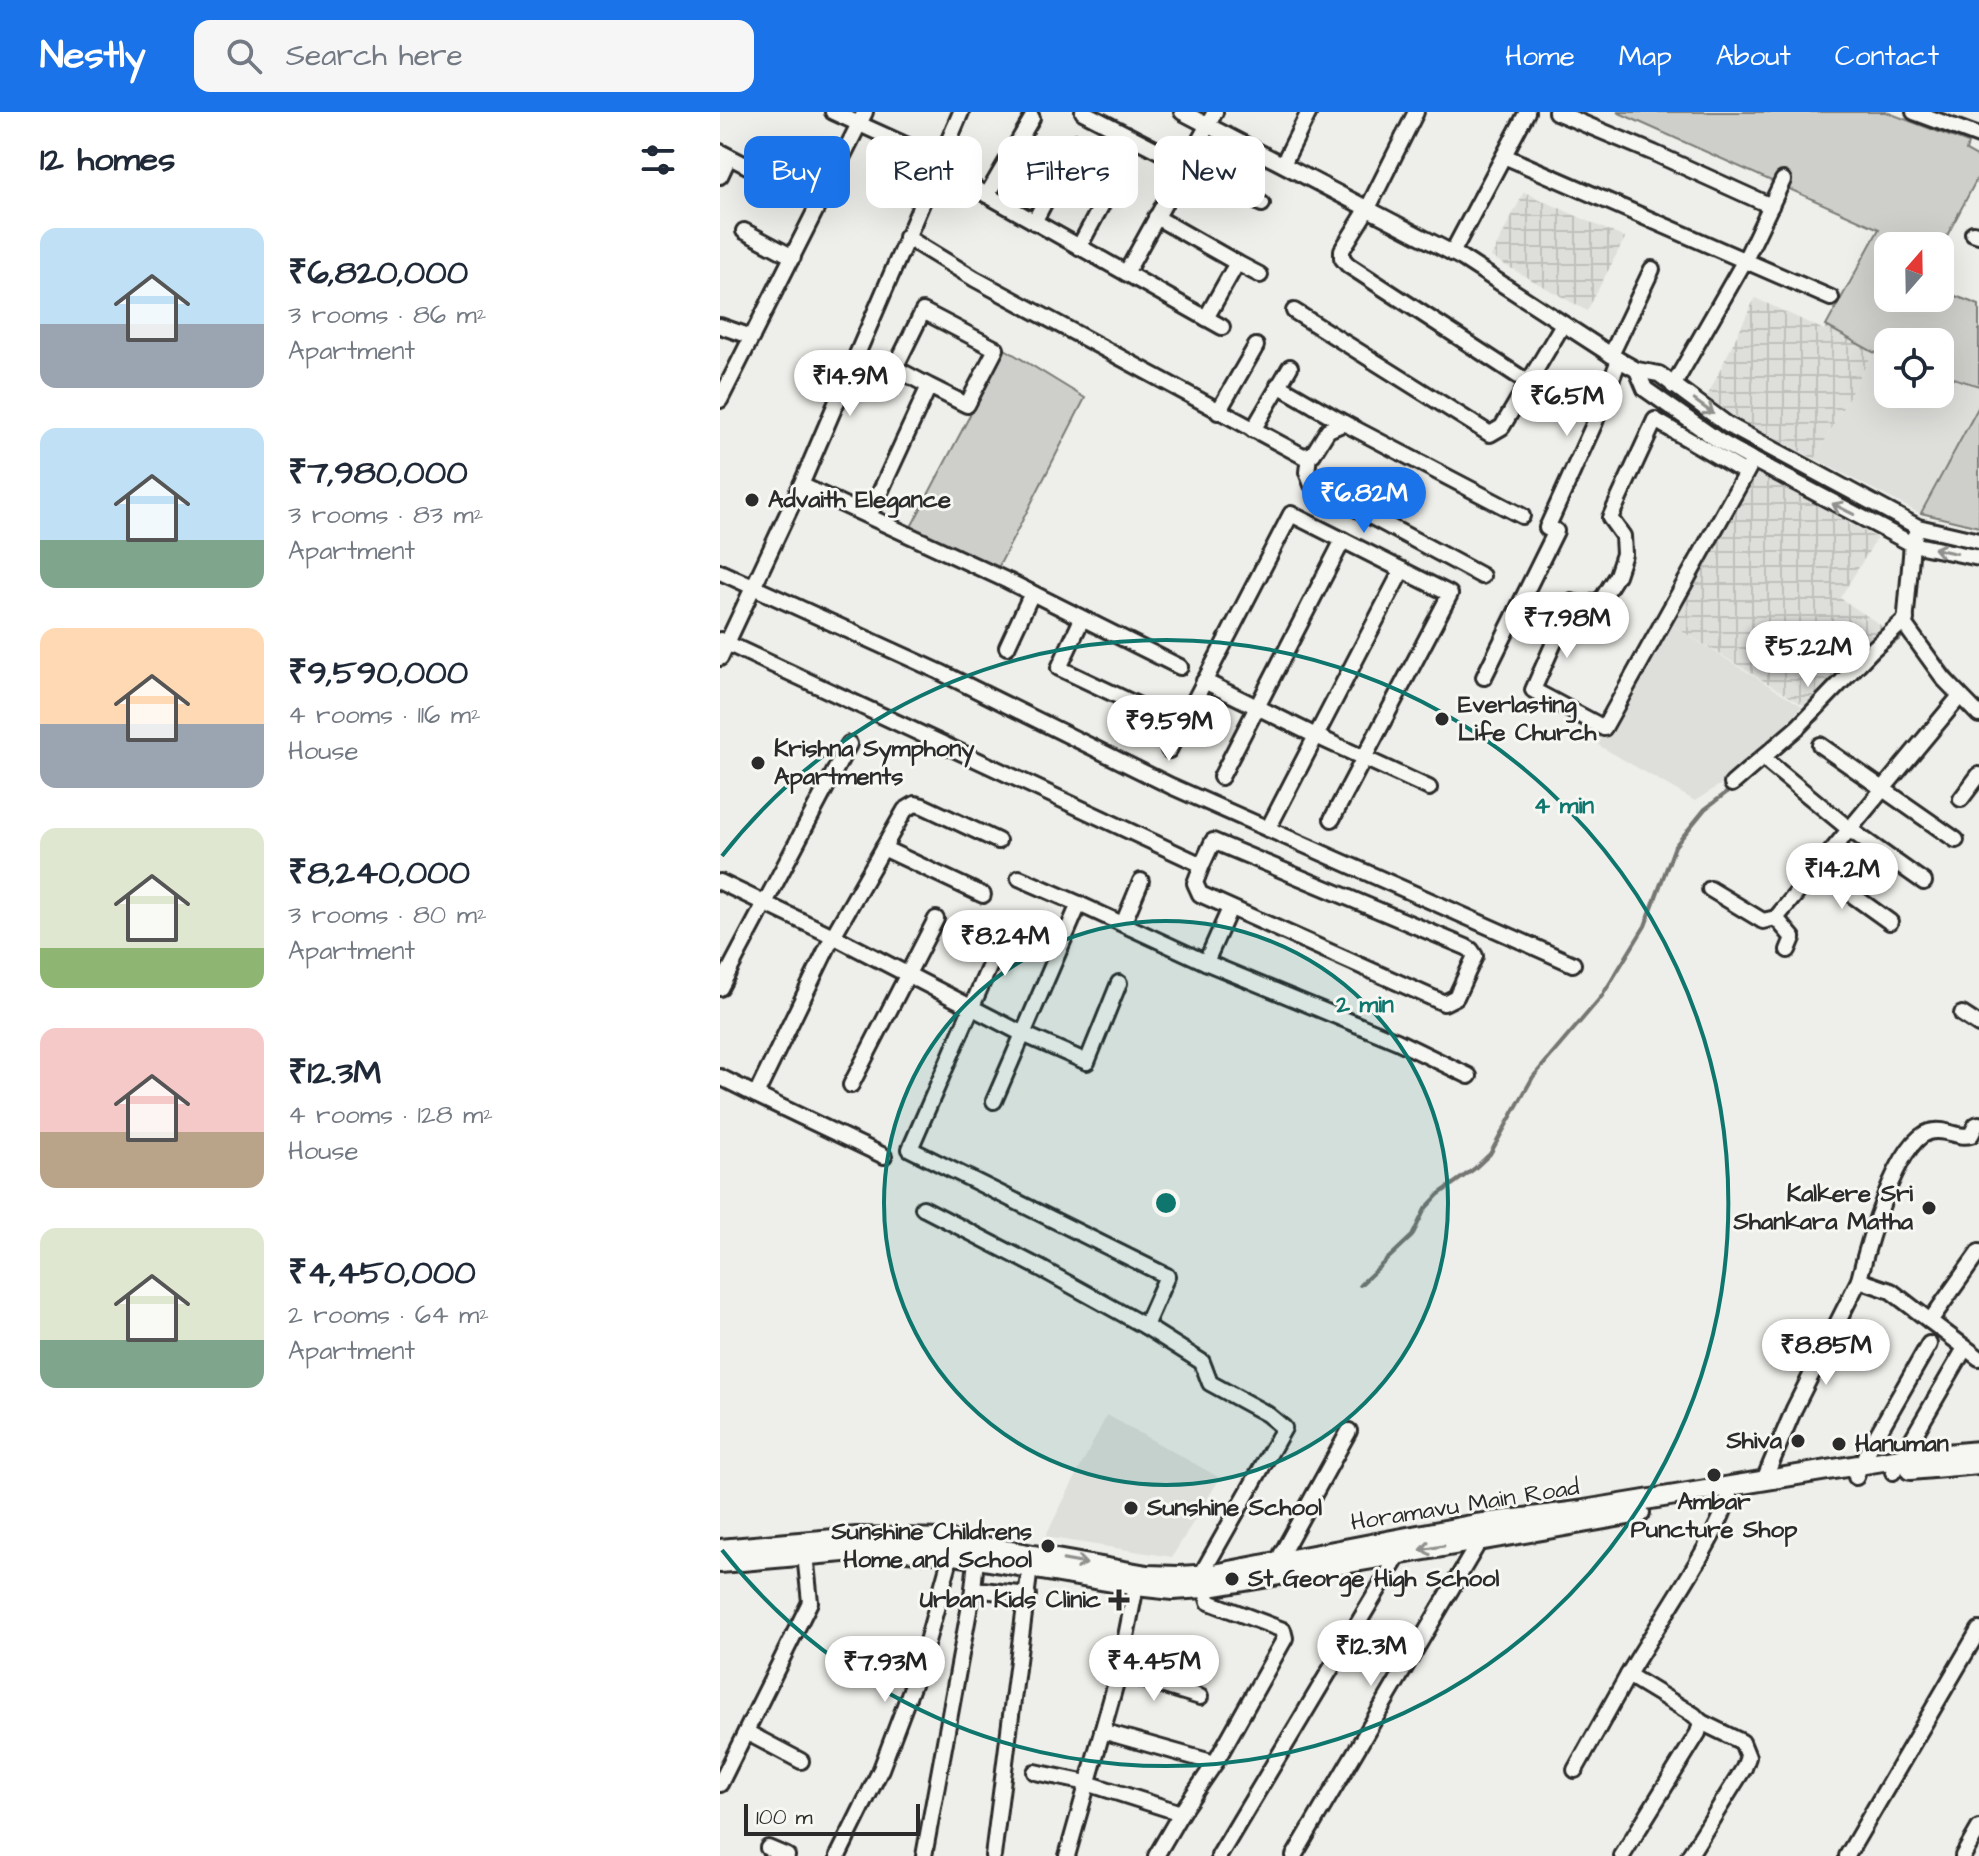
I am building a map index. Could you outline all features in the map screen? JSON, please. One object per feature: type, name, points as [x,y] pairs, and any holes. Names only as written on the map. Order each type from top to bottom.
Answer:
[{"type":"main road","name":"Horamavu Main Road","points":[[720,1563],[893,1536],[942,1539],[1136,1586],[1173,1590],[1277,1562],[1979,1451]]},
{"type":"main road","name":"Horamavu Main Road","points":[[1897,1465],[1979,1464]]},
{"type":"main road","name":"Horamavu Main Road","points":[[1730,1491],[1764,1480],[1858,1471]]},
{"type":"main road","name":"Horamavu Main Road","points":[[720,1549],[878,1549],[948,1554],[976,1560],[1031,1562],[1203,1582],[1400,1553],[1478,1532]]},
{"type":"street","points":[[833,112],[862,119],[894,136]]},
{"type":"street","points":[[951,136],[961,112]]},
{"type":"street","points":[[1083,112],[1154,150]]},
{"type":"street","points":[[1182,112],[1211,119],[1283,164],[1452,253],[1637,370],[1659,374],[1739,431],[1918,527],[1979,541]]},
{"type":"street","points":[[1283,164],[1309,112]]},
{"type":"street","points":[[1416,112],[1368,208],[1342,250],[1344,262],[1529,383]]},
{"type":"street","points":[[1452,253],[1527,112]]},
{"type":"street","points":[[1556,112],[1771,206]]},
{"type":"street","points":[[1914,112],[1979,136]]},
{"type":"street","points":[[987,195],[1032,118]]},
{"type":"street","points":[[850,143],[862,119]]},
{"type":"street","points":[[720,176],[725,154],[744,164]]},
{"type":"street","points":[[1504,156],[1831,298]]},
{"type":"street","points":[[1673,386],[1745,260],[1783,180]]},
{"type":"street","points":[[982,192],[1222,327]]},
{"type":"street","points":[[720,400],[818,208]]},
{"type":"street","points":[[720,658],[723,642],[754,588],[801,485],[919,208]]},
{"type":"street","points":[[1034,222],[1042,208]]},
{"type":"street","points":[[1079,247],[1100,208]]},
{"type":"street","points":[[1126,273],[1161,208]]},
{"type":"street","points":[[1156,217],[1260,275]]},
{"type":"street","points":[[744,231],[793,257]]},
{"type":"street","points":[[906,237],[975,279],[1303,456],[1317,450],[1328,430],[1344,423]]},
{"type":"street","points":[[1206,318],[1237,263]]},
{"type":"street","points":[[1484,677],[1556,531],[1547,528],[1595,422],[1615,357],[1652,269]]},
{"type":"street","points":[[923,311],[996,349],[967,405],[929,386],[895,368],[923,311]]},
{"type":"street","points":[[1294,311],[1490,434],[1502,427],[1563,324]]},
{"type":"street","points":[[720,326],[752,337]]},
{"type":"street","points":[[1218,412],[1256,346]]},
{"type":"street","points":[[1253,430],[1290,367]]},
{"type":"street","points":[[1637,370],[1645,389],[1750,467]]},
{"type":"street","points":[[1278,385],[1522,516]]},
{"type":"street","points":[[869,516],[929,386]]},
{"type":"street","points":[[1665,404],[1610,518],[1623,536],[1624,554],[1617,575],[1602,599],[1586,606],[1572,602],[1533,690],[1604,728],[1750,467]]},
{"type":"street","points":[[1655,420],[1912,544],[1979,558]]},
{"type":"street","points":[[1309,456],[1307,472],[1312,485],[1482,576]]},
{"type":"street","points":[[801,485],[1032,593],[1180,667]]},
{"type":"street","points":[[1169,750],[1291,514],[1450,594],[1332,819]]},
{"type":"street","points":[[1918,527],[1912,544],[1907,626],[1960,696],[1979,715]]},
{"type":"street","points":[[1221,777],[1343,540]]},
{"type":"street","points":[[1268,829],[1402,570]]},
{"type":"street","points":[[720,572],[940,672],[1171,786],[1573,964]]},
{"type":"street","points":[[1007,647],[1032,593]]},
{"type":"street","points":[[1082,619],[1059,668],[1150,711]]},
{"type":"street","points":[[1732,784],[1767,760],[1842,680],[1907,626]]},
{"type":"street","points":[[723,642],[1202,865]]},
{"type":"street","points":[[1204,681],[1429,788]]},
{"type":"street","points":[[1710,889],[1763,921],[1776,918],[1960,696]]},
{"type":"street","points":[[720,988],[849,744]]},
{"type":"street","points":[[1820,745],[1956,840]]},
{"type":"street","points":[[1767,760],[1849,829],[1924,882]]},
{"type":"street","points":[[1961,799],[1979,775]]},
{"type":"street","points":[[756,1095],[833,936],[905,810],[915,804],[998,841]]},
{"type":"street","points":[[1213,841],[1466,947],[1475,956],[1456,997],[1444,1003],[1200,894],[1195,883],[1202,865],[1213,841]]},
{"type":"street","points":[[883,848],[983,895]]},
{"type":"street","points":[[1816,869],[1890,922]]},
{"type":"street","points":[[1019,878],[1206,962],[1397,1041],[1469,1076]]},
{"type":"street","points":[[1123,924],[1141,881]]},
{"type":"street","points":[[720,882],[833,936],[1023,1034],[1087,1062],[1119,983]]},
{"type":"street","points":[[994,1101],[1079,904]]},
{"type":"street","points":[[1206,962],[1227,915]]},
{"type":"street","points":[[1776,918],[1793,938],[1788,950]]},
{"type":"street","points":[[851,1085],[936,919]]},
{"type":"street","points":[[1003,935],[910,1149],[1167,1276],[1145,1326]]},
{"type":"street","points":[[1962,1014],[1979,1025]]},
{"type":"street","points":[[720,1077],[884,1156]]},
{"type":"street","points":[[1764,1480],[1794,1409],[1859,1280],[1876,1215],[1914,1140],[1929,1132],[1945,1129],[1965,1137],[1971,1135],[1979,1124]]},
{"type":"street","points":[[923,1208],[1027,1260],[1145,1326],[1202,1362],[1210,1383],[1267,1414],[1284,1428],[1203,1582],[1209,1602],[1283,1630],[1286,1634],[1215,1763],[1156,1856]]},
{"type":"street","points":[[1930,1321],[1979,1252]]},
{"type":"street","points":[[1859,1280],[1891,1291],[1974,1352],[1897,1465]]},
{"type":"street","points":[[1858,1471],[1929,1344]]},
{"type":"street","points":[[1277,1562],[1349,1431]]},
{"type":"street","points":[[1575,1770],[1711,1535],[1730,1491]]},
{"type":"street","points":[[1294,1856],[1478,1532]]},
{"type":"street","points":[[720,1784],[810,1602],[802,1548]]},
{"type":"street","points":[[1219,1856],[1400,1553]]},
{"type":"street","points":[[838,1856],[881,1769],[921,1663],[948,1566],[948,1554]]},
{"type":"street","points":[[924,1856],[976,1560]]},
{"type":"street","points":[[993,1856],[1031,1562]]},
{"type":"street","points":[[1067,1856],[1119,1672],[1136,1586]]},
{"type":"street","points":[[973,1589],[1028,1595]]},
{"type":"street","points":[[1847,1856],[1979,1630]]},
{"type":"street","points":[[1119,1672],[1200,1697]]},
{"type":"street","points":[[1628,1675],[1701,1722],[1742,1742],[1748,1757],[1689,1856]]},
{"type":"street","points":[[1622,1856],[1698,1733],[1701,1722]]},
{"type":"street","points":[[1102,1731],[1215,1763]]},
{"type":"street","points":[[746,1732],[801,1761]]},
{"type":"street","points":[[1035,1772],[1087,1783],[1181,1813]]},
{"type":"street","points":[[1963,1856],[1979,1828]]},
{"type":"street","points":[[768,1848],[787,1856]]},
{"type":"shaded area","points":[[1617,112],[1886,112],[1968,143],[1966,151],[1979,158],[1979,175],[1949,232],[1877,232],[1879,229]]},
{"type":"shaded area","points":[[1524,192],[1625,238],[1587,311],[1491,257]]},
{"type":"shaded area","points":[[1874,238],[1874,312],[1954,312],[1954,295],[1979,305],[1979,386],[1954,378],[1954,328],[1874,328],[1874,352],[1826,326]]},
{"type":"shaded area","points":[[1755,298],[1824,330],[1826,326],[1873,352],[1815,459],[1743,422],[1707,397]]},
{"type":"shaded area","points":[[1005,349],[1085,398],[998,568],[911,527]]},
{"type":"shaded area","points":[[1873,352],[1874,408],[1954,408],[1954,378],[1979,386],[1979,527],[1917,512],[1815,459]]},
{"type":"shaded area","points":[[1979,406],[1979,527],[1921,513]]},
{"type":"shaded area","points":[[1746,467],[1877,538],[1840,598],[1885,628],[1810,709],[1665,621]]},
{"type":"shaded area","points":[[1665,621],[1802,706],[1749,766],[1695,801],[1598,745]]},
{"type":"shaded area","name":"Sunshine School","points":[[1107,1415],[1220,1478],[1172,1557],[1045,1537]]},
{"type":"waterway","points":[[1913,629],[1915,627],[1961,687]]},
{"type":"waterway","points":[[1874,657],[1905,634]]},
{"type":"waterway","points":[[1970,696],[1979,704]]},
{"type":"waterway","points":[[1803,731],[1818,719],[1824,709]]},
{"type":"waterway","points":[[1360,1285],[1412,1236],[1425,1209],[1439,1194],[1490,1154],[1533,1077],[1602,996],[1645,926],[1675,846],[1705,809],[1734,787]]},
{"type":"place","name":"Advaith Elegance","points":[[752,500]]},
{"type":"place","name":"Everlasting Life Church","points":[[1442,719]]},
{"type":"place","name":"Krishna Symphony Apartments","points":[[758,763]]},
{"type":"place","name":"Kalkere Sri Shankara Matha","points":[[1929,1208]]},
{"type":"place","name":"Shiva","points":[[1798,1441]]},
{"type":"place","name":"Hanuman","points":[[1839,1444]]},
{"type":"place","name":"Ambar Puncture Shop","points":[[1714,1475]]},
{"type":"place","name":"Sunshine School","points":[[1131,1508]]},
{"type":"place","name":"Sunshine Childrens Home and School","points":[[1048,1546]]},
{"type":"place","name":"St George High School","points":[[1232,1579]]},
{"type":"place","name":"Urban Kids Clinic","points":[[1119,1600]]}]
